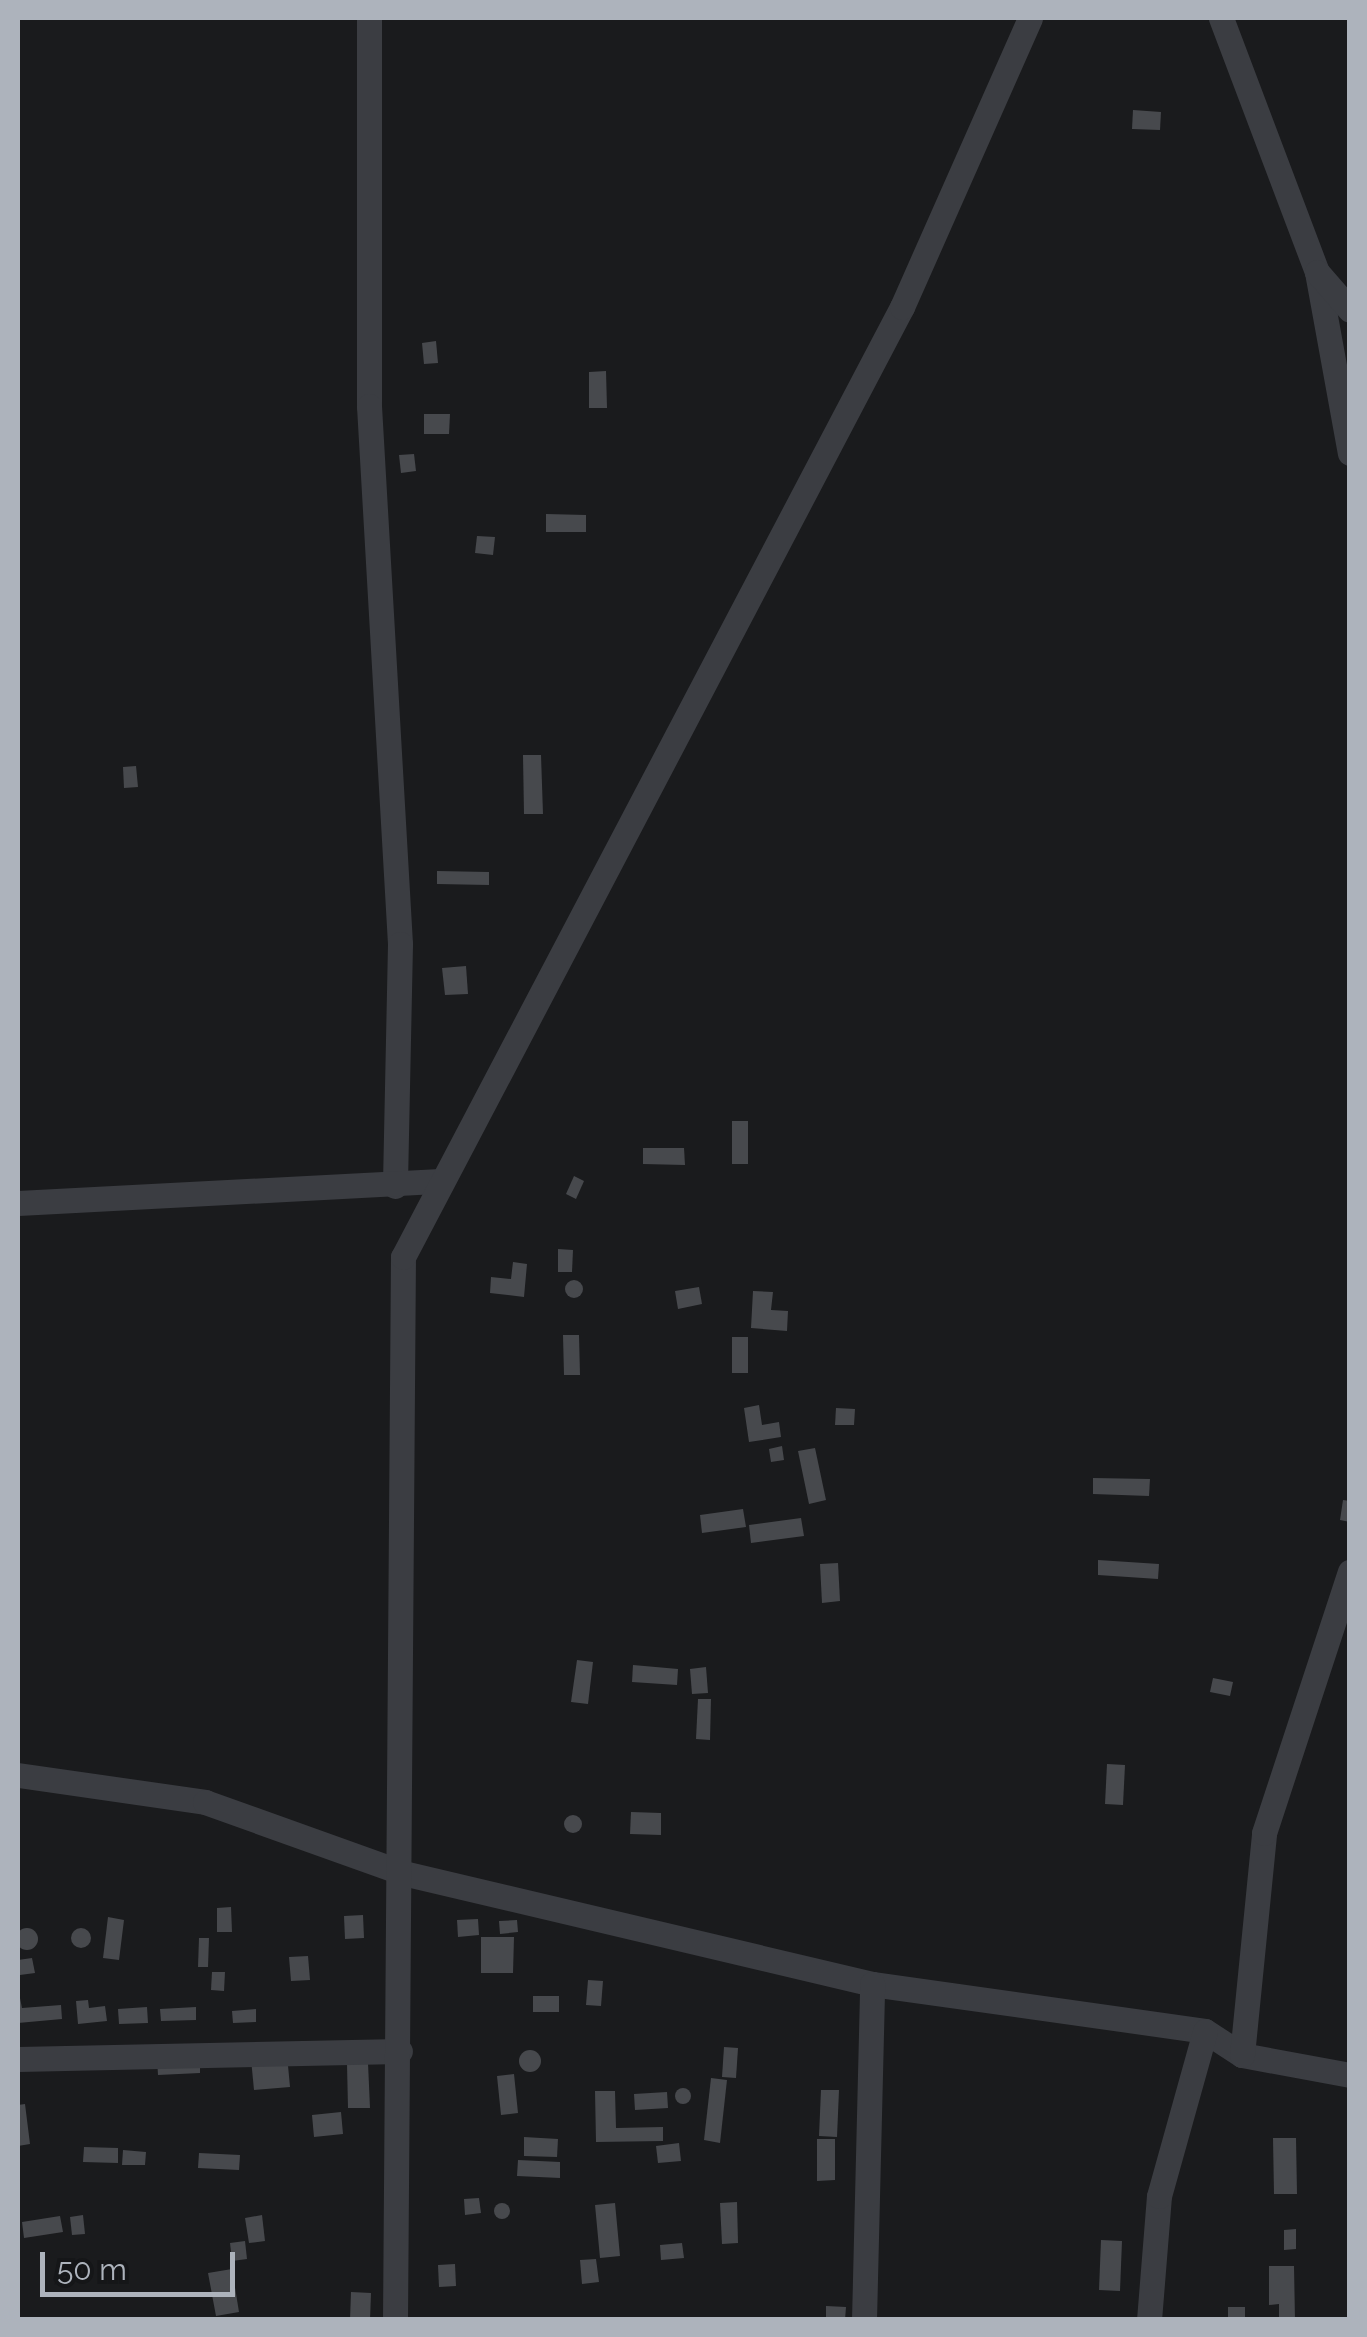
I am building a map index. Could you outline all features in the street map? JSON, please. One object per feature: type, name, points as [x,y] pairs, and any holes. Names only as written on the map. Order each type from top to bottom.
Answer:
[{"type":"street","points":[[369,18],[369,406],[400,944],[395,1186]]},
{"type":"street","points":[[395,2320],[402,1872],[403,1257],[902,306],[1030,18]]},
{"type":"street","points":[[1222,18],[1317,272],[1350,453]]},
{"type":"street","points":[[1317,272],[1350,310]]},
{"type":"street","points":[[18,1203],[440,1182]]},
{"type":"street","points":[[1242,2055],[1264,1833],[1350,1572]]},
{"type":"street","points":[[18,1776],[205,1802],[402,1872],[872,1984],[1205,2031],[1242,2055],[1350,2076]]},
{"type":"street","points":[[864,2320],[872,1984]]},
{"type":"street","points":[[1149,2320],[1159,2196],[1205,2031]]},
{"type":"street","points":[[18,2059],[400,2050]]},
{"type":"building","points":[[1133,110],[1161,112],[1160,130],[1132,129]]},
{"type":"building","points":[[436,341],[438,363],[424,364],[422,343]]},
{"type":"building","points":[[606,371],[607,408],[589,408],[589,372]]},
{"type":"building","points":[[424,414],[450,414],[449,434],[424,434]]},
{"type":"building","points":[[414,454],[416,471],[401,473],[399,455]]},
{"type":"building","points":[[546,514],[586,515],[586,532],[546,532]]},
{"type":"building","points":[[477,536],[495,537],[493,555],[475,553]]},
{"type":"building","points":[[523,755],[541,755],[543,814],[524,814]]},
{"type":"building","points":[[136,766],[138,787],[124,788],[123,767]]},
{"type":"building","points":[[437,871],[489,872],[489,885],[437,884]]},
{"type":"building","points":[[466,966],[468,994],[445,995],[442,968]]},
{"type":"building","points":[[732,1121],[748,1121],[748,1164],[732,1164]]},
{"type":"building","points":[[643,1148],[684,1148],[685,1165],[643,1164]]},
{"type":"building","points":[[574,1176],[584,1181],[576,1199],[566,1194]]},
{"type":"building","points":[[558,1249],[573,1250],[572,1272],[558,1272]]},
{"type":"building","points":[[513,1262],[527,1264],[524,1297],[490,1293],[491,1277],[511,1279]]},
{"type":"building","points":[[574,1280],[583,1289],[574,1298],[565,1289]]},
{"type":"building","points":[[699,1287],[702,1304],[678,1309],[675,1291]]},
{"type":"building","points":[[753,1291],[773,1292],[771,1310],[788,1311],[787,1331],[751,1328]]},
{"type":"building","points":[[563,1335],[579,1335],[580,1375],[564,1375]]},
{"type":"building","points":[[732,1337],[748,1337],[748,1373],[732,1373]]},
{"type":"building","points":[[759,1405],[762,1425],[779,1422],[781,1437],[749,1442],[744,1408]]},
{"type":"building","points":[[836,1408],[855,1409],[854,1425],[835,1425]]},
{"type":"building","points":[[782,1446],[784,1460],[771,1462],[769,1449]]},
{"type":"building","points":[[815,1448],[826,1500],[809,1504],[798,1451]]},
{"type":"building","points":[[1093,1478],[1150,1479],[1149,1496],[1093,1494]]},
{"type":"building","points":[[1343,1500],[1350,1501],[1350,1522],[1340,1520]]},
{"type":"building","points":[[743,1509],[746,1527],[702,1533],[700,1515]]},
{"type":"building","points":[[801,1518],[804,1536],[751,1543],[749,1525]]},
{"type":"building","points":[[1098,1560],[1159,1564],[1158,1579],[1098,1575]]},
{"type":"building","points":[[838,1563],[840,1601],[822,1603],[820,1564]]},
{"type":"building","points":[[577,1660],[593,1662],[588,1704],[571,1702]]},
{"type":"building","points":[[633,1665],[678,1669],[677,1685],[632,1682]]},
{"type":"building","points":[[706,1667],[708,1693],[692,1694],[690,1669]]},
{"type":"building","points":[[1213,1678],[1233,1682],[1230,1696],[1210,1692]]},
{"type":"building","points":[[698,1699],[711,1699],[710,1740],[696,1739]]},
{"type":"building","points":[[1107,1764],[1125,1765],[1123,1805],[1105,1804]]},
{"type":"building","points":[[631,1812],[661,1813],[661,1835],[630,1834]]},
{"type":"building","points":[[573,1815],[580,1817],[580,1831],[573,1833],[566,1831],[564,1824],[566,1817]]},
{"type":"building","points":[[231,1907],[232,1932],[217,1932],[217,1908]]},
{"type":"building","points":[[363,1915],[364,1938],[345,1939],[344,1916]]},
{"type":"building","points":[[108,1917],[124,1920],[119,1960],[103,1958]]},
{"type":"building","points":[[478,1919],[479,1935],[458,1937],[457,1920]]},
{"type":"building","points":[[517,1920],[518,1932],[500,1934],[499,1921]]},
{"type":"building","points":[[27,1928],[35,1931],[35,1947],[27,1950],[19,1947],[16,1939],[19,1931]]},
{"type":"building","points":[[81,1928],[91,1938],[81,1948],[71,1938]]},
{"type":"building","points":[[481,1937],[514,1937],[513,1973],[481,1973]]},
{"type":"building","points":[[199,1938],[209,1938],[208,1967],[198,1967]]},
{"type":"building","points":[[308,1956],[310,1980],[291,1981],[289,1957]]},
{"type":"building","points":[[32,1958],[35,1973],[20,1975],[18,1960]]},
{"type":"building","points":[[212,1972],[225,1972],[224,1991],[211,1990]]},
{"type":"building","points":[[588,1980],[603,1981],[601,2006],[586,2005]]},
{"type":"building","points":[[18,1988],[22,2008],[61,2005],[62,2019],[18,2023]]},
{"type":"building","points":[[533,1996],[559,1996],[559,2012],[533,2012]]},
{"type":"building","points":[[88,2000],[89,2008],[105,2006],[107,2021],[78,2024],[76,2001]]},
{"type":"building","points":[[147,2007],[148,2023],[119,2024],[118,2009]]},
{"type":"building","points":[[196,2007],[196,2020],[161,2021],[160,2009]]},
{"type":"building","points":[[256,2009],[256,2022],[233,2023],[232,2011]]},
{"type":"building","points":[[724,2047],[738,2048],[736,2078],[722,2077]]},
{"type":"building","points":[[530,2050],[538,2053],[538,2069],[530,2072],[522,2069],[519,2061],[522,2053]]},
{"type":"building","points":[[287,2055],[290,2087],[254,2090],[251,2059]]},
{"type":"building","points":[[200,2057],[200,2073],[158,2075],[157,2058]]},
{"type":"building","points":[[368,2063],[370,2108],[348,2108],[347,2064]]},
{"type":"building","points":[[514,2074],[518,2113],[501,2115],[497,2076]]},
{"type":"building","points":[[711,2078],[727,2080],[720,2143],[704,2140]]},
{"type":"building","points":[[683,2088],[691,2096],[683,2104],[675,2096]]},
{"type":"building","points":[[821,2090],[839,2090],[837,2137],[819,2136]]},
{"type":"building","points":[[595,2091],[615,2091],[616,2128],[663,2127],[663,2141],[596,2142]]},
{"type":"building","points":[[667,2092],[668,2108],[635,2110],[634,2094]]},
{"type":"building","points":[[25,2104],[30,2144],[18,2146],[18,2105]]},
{"type":"building","points":[[341,2112],[343,2134],[314,2137],[312,2115]]},
{"type":"building","points":[[524,2137],[558,2139],[557,2157],[524,2156]]},
{"type":"building","points":[[1273,2138],[1296,2138],[1297,2194],[1274,2194]]},
{"type":"building","points":[[817,2139],[835,2139],[835,2180],[817,2181]]},
{"type":"building","points":[[679,2143],[681,2161],[658,2163],[656,2146]]},
{"type":"building","points":[[84,2147],[118,2148],[118,2163],[83,2162]]},
{"type":"building","points":[[123,2150],[146,2152],[145,2165],[122,2165]]},
{"type":"building","points":[[199,2153],[240,2155],[239,2170],[198,2168]]},
{"type":"building","points":[[518,2160],[560,2162],[560,2178],[517,2176]]},
{"type":"building","points":[[479,2198],[481,2213],[465,2215],[464,2199]]},
{"type":"building","points":[[737,2202],[738,2243],[722,2244],[720,2203]]},
{"type":"building","points":[[502,2203],[510,2211],[502,2219],[494,2211]]},
{"type":"building","points":[[615,2203],[620,2256],[600,2258],[595,2205]]},
{"type":"building","points":[[83,2215],[85,2234],[72,2235],[70,2217]]},
{"type":"building","points":[[262,2215],[265,2241],[249,2243],[245,2218]]},
{"type":"building","points":[[60,2216],[63,2232],[24,2238],[22,2222]]},
{"type":"building","points":[[1296,2229],[1296,2249],[1284,2250],[1284,2230]]},
{"type":"building","points":[[1101,2240],[1122,2241],[1120,2291],[1099,2290]]},
{"type":"building","points":[[245,2241],[247,2259],[232,2261],[230,2243]]},
{"type":"building","points":[[682,2243],[684,2258],[661,2260],[660,2245]]},
{"type":"building","points":[[596,2259],[599,2282],[582,2284],[580,2260]]},
{"type":"building","points":[[455,2264],[456,2286],[439,2287],[438,2265]]},
{"type":"building","points":[[1269,2266],[1294,2266],[1295,2320],[1279,2320],[1279,2304],[1269,2305]]},
{"type":"building","points":[[232,2269],[239,2312],[216,2316],[208,2273]]},
{"type":"building","points":[[351,2292],[371,2293],[370,2320],[350,2320]]},
{"type":"building","points":[[826,2306],[846,2307],[845,2320],[826,2320]]},
{"type":"building","points":[[1228,2307],[1245,2307],[1245,2320],[1228,2320]]}]
